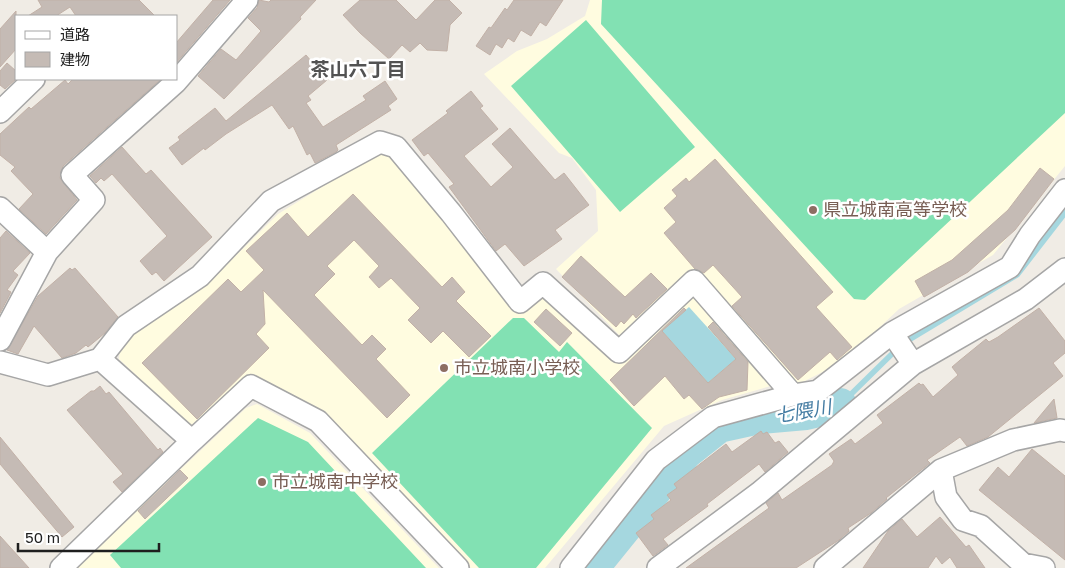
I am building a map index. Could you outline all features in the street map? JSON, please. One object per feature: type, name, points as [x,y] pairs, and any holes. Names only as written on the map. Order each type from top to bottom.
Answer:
[{"type":"street","points":[[178,80],[247,0]]},
{"type":"street","points":[[0,112],[33,80]]},
{"type":"street","points":[[0,340],[47,252],[94,200],[72,175],[178,80]]},
{"type":"street","points":[[0,362],[48,375],[100,359],[126,326],[200,276],[271,201],[380,142],[396,148],[520,302],[543,283],[619,352],[694,281],[793,395]]},
{"type":"street","points":[[658,568],[759,493],[902,348],[1010,267],[1030,236],[1065,190]]},
{"type":"street","points":[[0,208],[47,252]]},
{"type":"street","points":[[571,568],[656,460],[713,417],[793,395],[818,391],[902,348],[1026,299],[1065,269]]},
{"type":"street","points":[[100,359],[192,441]]},
{"type":"street","points":[[61,568],[192,441],[252,386],[318,421],[458,568]]},
{"type":"street","points":[[825,568],[941,470],[1013,440],[1060,430],[1065,431]]},
{"type":"street","points":[[941,470],[946,497],[963,520],[981,526],[1022,564],[1044,568]]},
{"type":"shaded area","name":"県立城南高等学校","points":[[590,0],[1065,0],[1065,166],[993,255],[899,309],[844,361],[797,385],[695,268],[622,338],[556,269],[598,231],[596,190],[572,158],[559,153],[484,74],[517,51],[547,39],[585,16]]},
{"type":"shaded area","name":"市立城南小学校","points":[[377,153],[394,157],[505,295],[541,295],[617,358],[695,293],[774,385],[722,400],[664,426],[545,568],[471,568],[334,422],[246,377],[190,426],[119,359],[120,347],[150,319],[208,283],[278,214]]},
{"type":"shaded area","name":"市立城南中学校","points":[[257,404],[310,433],[439,568],[75,568],[246,408]]},
{"type":"green space","points":[[602,0],[1065,0],[1065,113],[865,300],[854,299],[601,24]]},
{"type":"green space","points":[[586,20],[695,147],[620,212],[511,86]]},
{"type":"green space","points":[[513,318],[524,318],[559,352],[567,342],[652,428],[536,568],[479,568],[372,453]]},
{"type":"green space","name":"市立城南中学校","points":[[258,418],[308,442],[426,568],[121,568],[110,555]]},
{"type":"water","points":[[689,307],[736,359],[708,383],[662,331]]},
{"type":"building","points":[[38,0],[139,0],[154,15],[75,15],[70,7],[58,15],[30,15],[42,7]]},
{"type":"building","points":[[213,0],[230,0],[178,61],[178,41]]},
{"type":"building","points":[[259,0],[269,2],[271,0],[316,0],[300,17],[301,19],[224,99],[198,76],[221,49],[236,60],[261,31],[248,18],[257,8]]},
{"type":"building","points":[[360,0],[396,0],[416,20],[435,0],[449,0],[462,13],[450,25],[447,51],[427,50],[420,43],[410,52],[402,45],[389,59],[343,15]]},
{"type":"building","points":[[514,0],[563,0],[546,26],[540,22],[531,36],[521,30],[514,42],[508,38],[502,48],[496,44],[490,55],[476,46],[489,27],[491,28],[505,8],[507,10]]},
{"type":"building","points":[[16,11],[15,50],[0,67],[0,29]]},
{"type":"building","points":[[306,55],[327,80],[308,96],[311,100],[306,103],[323,127],[366,100],[363,96],[385,81],[397,99],[388,106],[391,110],[336,145],[338,150],[336,152],[315,163],[310,153],[307,155],[293,126],[289,129],[272,105],[226,134],[205,150],[204,148],[182,165],[169,148],[180,140],[178,137],[215,108],[226,121]]},
{"type":"building","points":[[7,63],[15,70],[15,80],[5,89],[0,85],[0,71]]},
{"type":"building","points":[[65,80],[68,84],[72,80],[160,80],[63,166],[60,178],[77,200],[46,234],[19,209],[33,194],[11,171],[15,167],[0,155],[0,134],[29,107],[31,109]]},
{"type":"building","points":[[471,91],[483,106],[480,108],[498,129],[464,156],[491,187],[513,167],[492,144],[510,128],[555,180],[564,173],[589,205],[555,230],[562,239],[524,266],[505,244],[496,251],[449,187],[454,184],[428,153],[424,156],[412,140],[448,113],[446,111]]},
{"type":"building","points":[[122,147],[146,174],[151,170],[212,237],[164,281],[156,272],[152,275],[140,261],[167,236],[112,174],[104,181],[101,178],[96,183],[90,176]]},
{"type":"building","points":[[715,159],[833,292],[816,307],[852,347],[837,360],[830,352],[798,380],[732,306],[742,297],[713,265],[704,273],[695,269],[664,233],[676,222],[664,208],[677,196],[672,190],[686,178],[689,182]]},
{"type":"building","points":[[1040,168],[1054,179],[1015,230],[968,272],[924,297],[915,281],[952,260],[1008,210]]},
{"type":"building","points":[[353,194],[442,287],[452,277],[465,292],[456,301],[491,336],[469,357],[443,331],[431,343],[408,320],[420,308],[391,278],[379,288],[369,277],[379,266],[354,240],[327,266],[335,274],[314,295],[362,345],[372,335],[386,349],[376,359],[410,395],[387,418],[263,290],[265,324],[256,334],[269,348],[197,419],[142,363],[228,279],[241,292],[264,270],[246,251],[287,213],[308,237]]},
{"type":"building","points":[[6,231],[30,253],[13,271],[18,275],[7,290],[11,292],[0,313],[0,238]]},
{"type":"building","points":[[581,256],[625,297],[651,273],[667,289],[636,318],[633,314],[624,324],[621,321],[616,327],[562,277]]},
{"type":"building","points":[[70,268],[72,270],[75,268],[118,317],[105,333],[88,347],[86,345],[76,353],[62,358],[34,326],[18,354],[7,350],[38,296]]},
{"type":"building","points":[[684,308],[686,310],[662,331],[708,383],[736,359],[708,327],[713,322],[748,362],[747,390],[719,397],[702,409],[689,395],[684,399],[665,376],[634,406],[610,380]]},
{"type":"building","points":[[1039,308],[1065,341],[1065,353],[1053,363],[1063,376],[988,437],[967,446],[960,437],[927,460],[930,463],[886,498],[871,513],[848,528],[849,531],[839,540],[796,568],[686,568],[769,508],[766,503],[778,493],[782,500],[832,465],[834,461],[829,454],[851,439],[855,444],[883,423],[877,415],[919,383],[923,384],[933,397],[958,375],[952,367],[959,361],[986,339],[989,342],[998,337]]},
{"type":"building","points":[[546,309],[572,333],[560,346],[534,322]]},
{"type":"building","points":[[100,386],[106,394],[109,392],[158,450],[160,448],[163,452],[122,492],[113,482],[123,474],[67,410]]},
{"type":"building","points":[[1054,399],[1057,418],[1034,423]]},
{"type":"building","points":[[761,431],[763,434],[767,432],[775,443],[779,441],[788,452],[765,472],[759,464],[707,504],[708,506],[663,539],[668,545],[653,556],[636,533],[654,519],[651,515],[671,500],[667,495],[677,488],[674,484],[726,444],[732,452]]},
{"type":"building","points":[[0,437],[74,527],[62,537],[0,464]]},
{"type":"building","points":[[1032,449],[1065,476],[1065,560],[979,490],[998,467],[1009,477]]},
{"type":"building","points":[[180,470],[188,478],[145,519],[138,511]]},
{"type":"building","points":[[940,517],[966,547],[969,545],[985,568],[957,568],[950,557],[942,564],[936,556],[928,568],[863,568],[888,531],[902,519],[917,537]]},
{"type":"building","points":[[0,536],[29,568],[0,568]]},
{"type":"waterway","name":"七隈川","points":[[904,343],[1017,275],[1065,213]]},
{"type":"waterway","name":"七隈川","points":[[840,405],[897,349]]},
{"type":"waterway","name":"七隈川","points":[[592,568],[685,453],[719,426],[760,417],[806,413],[840,405]]},
{"type":"place","name":"県立城南高等学校","points":[[813,210]]},
{"type":"place","name":"市立城南小学校","points":[[444,368]]},
{"type":"place","name":"市立城南中学校","points":[[262,482]]},
{"type":"district","name":"茶山六丁目","points":[[358,69]]}]
